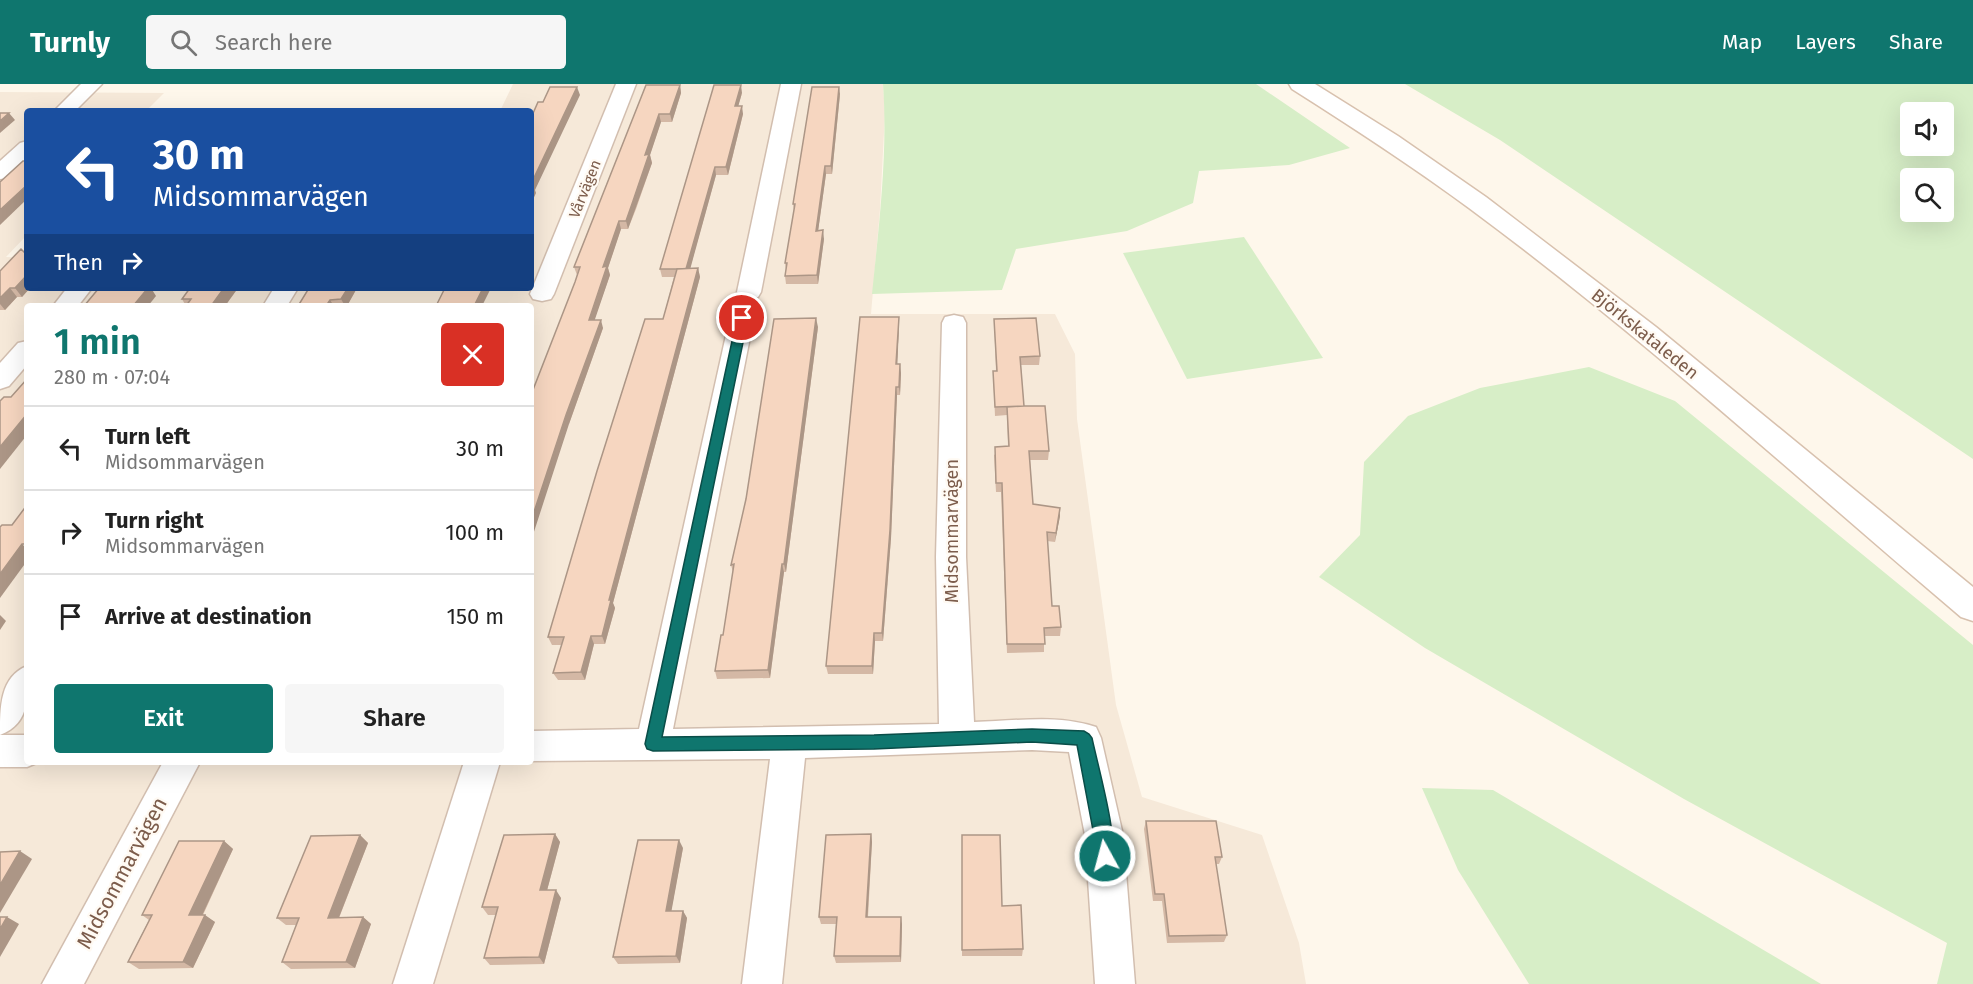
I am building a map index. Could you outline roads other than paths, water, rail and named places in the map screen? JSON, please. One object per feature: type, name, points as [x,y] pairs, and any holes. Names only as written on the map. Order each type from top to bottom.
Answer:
[{"type":"main road","name":"Björkskataleden","points":[[1300,84],[1399,148],[1494,215],[1626,317],[1973,607]]},
{"type":"street","points":[[67,108],[92,84]]},
{"type":"street","name":"Vårvägen","points":[[542,294],[626,84]]},
{"type":"street","points":[[653,744],[791,84]]},
{"type":"street","points":[[0,172],[24,150]]},
{"type":"street","points":[[68,303],[78,291]]},
{"type":"street","name":"Midsommarvägen","points":[[954,323],[951,557],[957,738]]},
{"type":"street","points":[[0,380],[24,352]]},
{"type":"street","points":[[0,720],[24,684]]},
{"type":"street","points":[[534,746],[789,743],[1032,735],[1084,738],[1104,835],[1115,984]]},
{"type":"street","points":[[762,984],[789,743]]},
{"type":"street","points":[[0,751],[24,751]]},
{"type":"street","name":"Midsommarvägen","points":[[62,984],[180,765]]},
{"type":"street","points":[[412,984],[481,765]]}]
